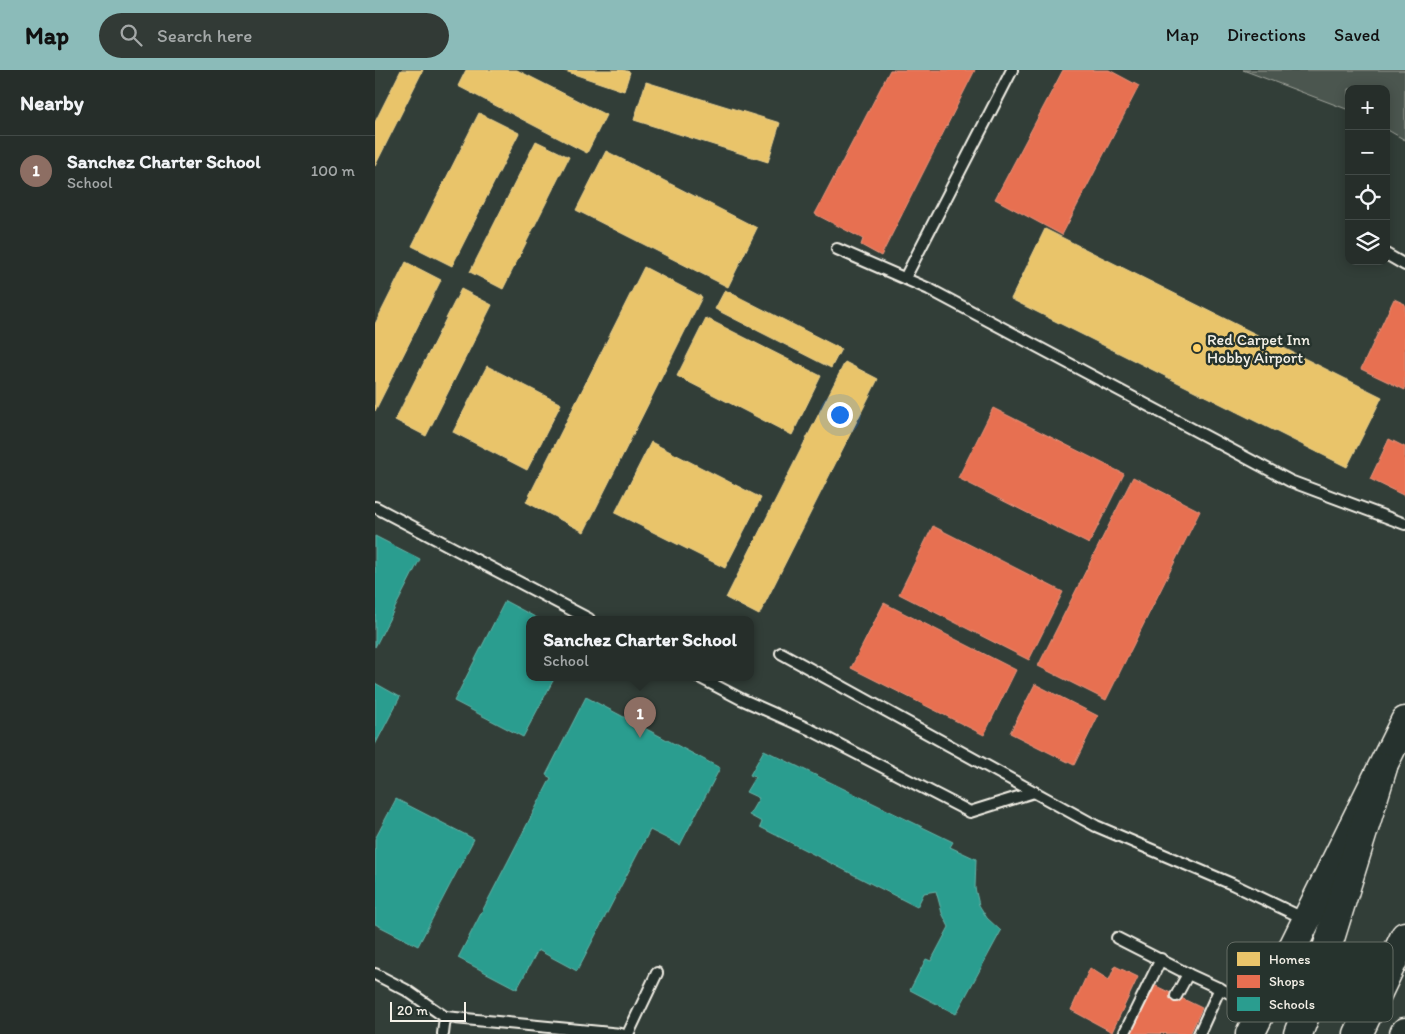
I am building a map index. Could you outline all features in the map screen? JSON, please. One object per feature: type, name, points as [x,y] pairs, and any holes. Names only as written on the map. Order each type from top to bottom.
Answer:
[{"type":"main road","points":[[1296,942],[1405,721]]},
{"type":"main road","points":[[1329,942],[1383,767]]},
{"type":"main road","points":[[1393,961],[1405,936]]},
{"type":"main road","points":[[1250,1034],[1256,1022]]},
{"type":"main road","points":[[1298,1034],[1303,1022]]},
{"type":"main road","points":[[1358,1034],[1364,1022]]},
{"type":"lane","points":[[905,278],[1012,70]]},
{"type":"lane","points":[[837,249],[938,293],[1290,481],[1405,524]]},
{"type":"lane","points":[[1390,256],[1405,265]]},
{"type":"lane","points":[[375,508],[583,616]]},
{"type":"lane","points":[[781,653],[1096,826],[1232,884],[1307,920]]},
{"type":"lane","points":[[707,681],[741,699],[811,730],[970,812],[1034,792]]},
{"type":"lane","points":[[1117,938],[1227,991]]},
{"type":"lane","points":[[1124,1034],[1161,960]]},
{"type":"lane","points":[[628,1034],[657,973]]},
{"type":"lane","points":[[375,974],[406,990],[445,1017],[621,1034]]},
{"type":"lane","points":[[1176,996],[1188,974]]},
{"type":"lane","points":[[1199,1034],[1220,988]]},
{"type":"lane","points":[[443,1034],[445,1017]]},
{"type":"shaded area","points":[[1243,70],[1405,70],[1405,140],[1390,131],[1390,85],[1345,85],[1345,108]]},
{"type":"building: Homes","points":[[401,70],[423,70],[375,166],[375,122]]},
{"type":"building: Homes","points":[[466,70],[517,70],[606,115],[587,153],[458,86]]},
{"type":"building: Homes","points":[[562,70],[623,70],[630,72],[624,91]]},
{"type":"building: Homes","points":[[646,82],[780,123],[768,162],[634,120]]},
{"type":"building: Homes","points":[[479,113],[519,133],[452,266],[412,246]]},
{"type":"building: Homes","points":[[536,141],[569,157],[503,289],[470,272]]},
{"type":"building: Homes","points":[[606,151],[757,228],[728,287],[576,210]]},
{"type":"building: Homes","name":"Red Carpet Inn Hobby Airport","points":[[1045,229],[1382,397],[1347,467],[1011,299]]},
{"type":"building: Homes","points":[[406,262],[441,280],[375,411],[375,324]]},
{"type":"building: Homes","points":[[644,267],[702,297],[584,532],[526,502]]},
{"type":"building: Homes","points":[[461,289],[492,305],[426,436],[395,420]]},
{"type":"building: Homes","points":[[725,290],[841,349],[831,368],[715,309]]},
{"type":"building: Homes","points":[[706,318],[821,376],[792,435],[677,376]]},
{"type":"building: Homes","points":[[845,362],[878,379],[759,615],[726,598]]},
{"type":"building: Homes","points":[[487,366],[561,404],[527,470],[453,432]]},
{"type":"building: Homes","points":[[651,442],[761,498],[725,568],[615,513]]},
{"type":"building: Shops","points":[[890,70],[975,70],[881,256],[861,245],[863,239],[815,214]]},
{"type":"building: Shops","points":[[1063,70],[1109,70],[1139,86],[1062,235],[995,199]]},
{"type":"building: Shops","points":[[1394,299],[1405,304],[1405,390],[1361,369]]},
{"type":"building: Shops","points":[[993,408],[1124,474],[1089,544],[958,478]]},
{"type":"building: Shops","points":[[1389,439],[1405,447],[1405,496],[1370,479]]},
{"type":"building: Shops","points":[[1133,477],[1200,511],[1106,700],[1038,666]]},
{"type":"building: Shops","points":[[933,526],[1063,592],[1029,660],[899,594]]},
{"type":"building: Shops","points":[[884,603],[1016,670],[984,735],[851,668]]},
{"type":"building: Shops","points":[[1035,684],[1098,716],[1074,765],[1010,733]]},
{"type":"building: Shops","points":[[1115,966],[1138,977],[1112,1032],[1071,1010],[1090,968],[1109,980]]},
{"type":"building: Shops","points":[[1154,985],[1202,1008],[1190,1034],[1131,1033]]},
{"type":"building: Schools","points":[[375,536],[420,559],[375,647]]},
{"type":"building: Schools","points":[[505,601],[533,616],[526,616],[526,681],[553,681],[523,737],[454,701]]},
{"type":"building: Schools","points":[[375,683],[400,697],[375,745]]},
{"type":"building: Schools","points":[[586,697],[720,768],[680,845],[650,830],[577,971],[538,950],[517,989],[458,958],[551,778],[546,775]]},
{"type":"building: Schools","points":[[764,750],[953,842],[950,847],[976,859],[975,888],[979,905],[987,918],[1001,931],[956,1014],[910,990],[926,959],[931,961],[949,927],[942,913],[936,891],[924,893],[917,907],[760,827],[762,822],[749,815],[759,798],[746,792],[755,777],[750,775]]},
{"type":"building: Schools","points":[[396,799],[474,839],[418,946],[375,924],[375,839]]},
{"type":"place","name":"Red Carpet Inn Hobby Airport","points":[[1197,348]]},
{"type":"place","name":"Sanchez Charter School","points":[[640,738]]}]
